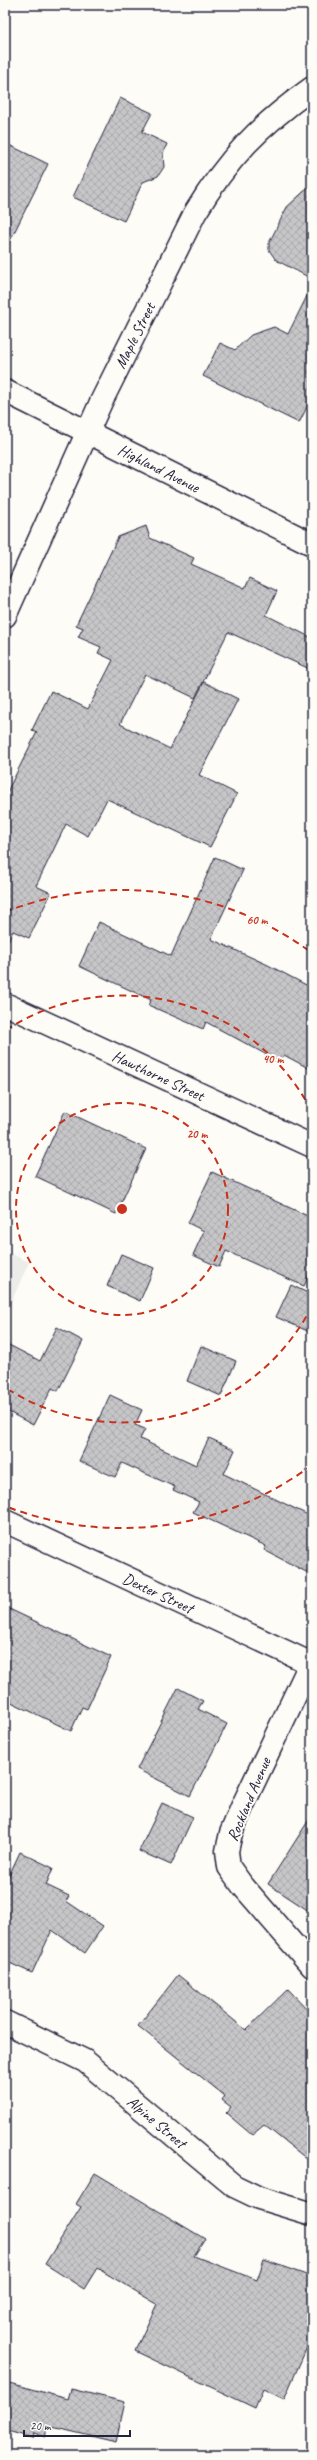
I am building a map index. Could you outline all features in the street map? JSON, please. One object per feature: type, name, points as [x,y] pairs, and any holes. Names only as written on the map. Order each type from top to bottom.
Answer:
[{"type":"street","name":"Maple Street","points":[[5,616],[88,432],[194,212],[213,183],[258,131],[312,88]]},
{"type":"street","name":"Highland Avenue","points":[[5,391],[312,544]]},
{"type":"street","name":"Hawthorne Street","points":[[5,1004],[312,1146]]},
{"type":"street","name":"Dexter Street","points":[[5,1521],[312,1662]]},
{"type":"street","name":"Rockland Avenue","points":[[312,1662],[242,1808],[231,1833],[227,1851],[229,1867],[242,1885],[312,1966]]},
{"type":"street","name":"Alpine Street","points":[[5,2022],[85,2061],[234,2186],[259,2198],[312,2214]]},
{"type":"shaded area","points":[[5,1251],[29,1262],[5,1316]]},
{"type":"building","points":[[120,98],[152,113],[142,132],[167,144],[163,153],[164,167],[158,176],[143,182],[124,221],[73,197]]},
{"type":"building","points":[[5,143],[48,164],[5,251]]},
{"type":"building","points":[[312,184],[312,279],[276,260],[269,250],[269,243],[287,207]]},
{"type":"building","points":[[312,286],[312,397],[299,423],[203,376],[220,343],[235,350],[251,335],[274,327],[288,334]]},
{"type":"building","points":[[146,526],[150,538],[194,558],[191,564],[245,588],[250,578],[277,591],[266,615],[312,638],[312,670],[228,632],[195,698],[145,674],[120,724],[170,749],[204,682],[238,699],[199,775],[237,794],[210,847],[107,799],[88,836],[66,824],[36,886],[51,893],[29,938],[13,931],[5,947],[5,796],[37,732],[32,730],[51,691],[88,709],[113,660],[98,653],[101,647],[78,637],[83,628],[76,625],[118,537]]},
{"type":"building","points":[[215,857],[243,870],[211,939],[268,965],[312,988],[312,1070],[284,1055],[280,1062],[206,1022],[203,1029],[148,1005],[151,1000],[79,966],[99,922],[171,956]]},
{"type":"building","points":[[65,1111],[146,1149],[116,1214],[35,1176]]},
{"type":"building","points":[[212,1172],[312,1218],[312,1269],[304,1286],[226,1251],[219,1267],[193,1255],[204,1231],[188,1223]]},
{"type":"building","points":[[121,1254],[154,1268],[140,1301],[107,1286]]},
{"type":"building","points":[[291,1285],[312,1295],[312,1333],[276,1317]]},
{"type":"building","points":[[57,1327],[83,1341],[58,1391],[52,1388],[33,1425],[5,1410],[5,1343],[40,1361]]},
{"type":"building","points":[[201,1346],[236,1361],[221,1396],[187,1381]]},
{"type":"building","points":[[110,1395],[142,1410],[135,1425],[145,1429],[140,1439],[196,1465],[209,1438],[235,1450],[224,1474],[312,1517],[312,1575],[264,1550],[266,1546],[193,1512],[199,1502],[173,1490],[175,1487],[122,1463],[115,1477],[79,1461]]},
{"type":"building","points":[[5,1607],[111,1657],[87,1709],[82,1707],[71,1731],[5,1699]]},
{"type":"building","points":[[178,1688],[203,1701],[198,1709],[227,1724],[190,1796],[137,1769]]},
{"type":"building","points":[[162,1803],[193,1817],[171,1865],[139,1851]]},
{"type":"building","points":[[312,1815],[312,1913],[268,1884]]},
{"type":"building","points":[[20,1852],[53,1868],[46,1885],[69,1896],[66,1901],[103,1926],[85,1953],[52,1930],[32,1973],[5,1961],[5,1884]]},
{"type":"building","points":[[178,1975],[246,2030],[288,1989],[312,2014],[312,2163],[264,2125],[252,2135],[226,2113],[231,2107],[222,2100],[225,2096],[138,2026]]},
{"type":"building","points":[[95,2173],[205,2239],[194,2256],[257,2280],[264,2260],[312,2277],[312,2336],[284,2399],[263,2389],[255,2408],[135,2351],[157,2304],[97,2268],[84,2289],[45,2264],[81,2207],[76,2204]]},
{"type":"building","points":[[9,2383],[68,2399],[71,2389],[125,2402],[116,2442],[48,2426],[45,2437],[35,2433],[33,2438],[5,2430],[5,2385],[8,2386]]}]
